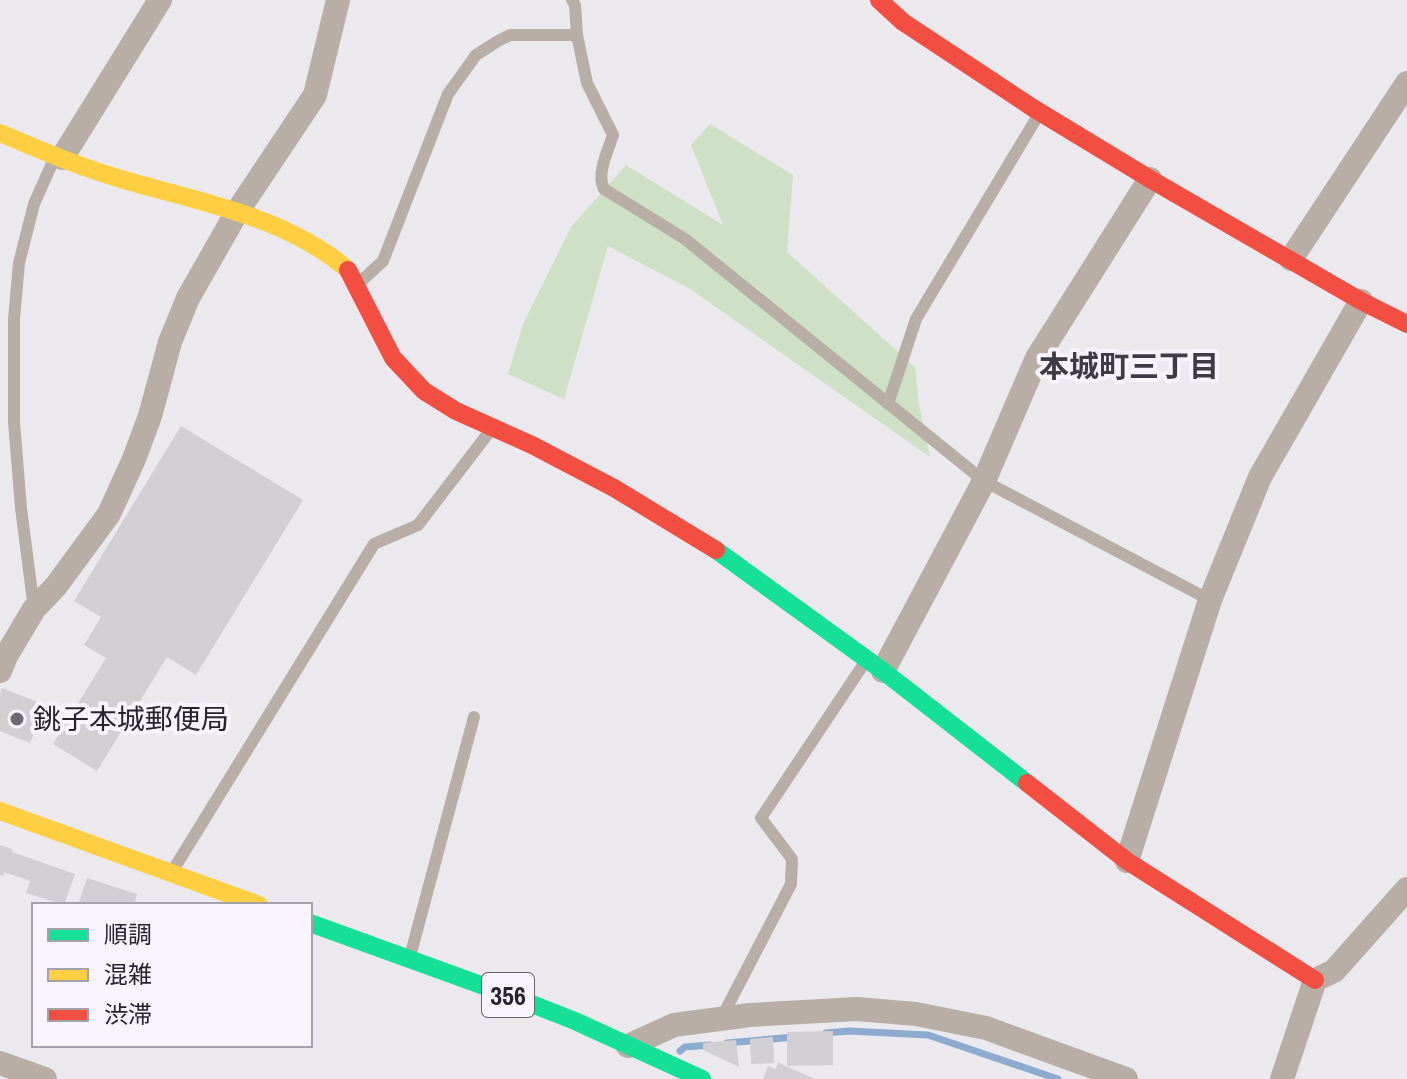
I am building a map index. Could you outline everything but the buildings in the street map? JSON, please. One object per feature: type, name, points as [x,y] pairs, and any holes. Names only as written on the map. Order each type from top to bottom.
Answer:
[{"type":"main road","points":[[879,0],[903,22],[1033,108],[1361,301],[1407,324]]},
{"type":"main road","points":[[0,133],[117,178],[237,212],[285,230],[332,256],[348,270],[357,285],[393,358],[424,391],[456,411],[532,445],[614,488],[709,545],[875,665],[1127,861],[1315,980]]},
{"type":"main road","points":[[0,811],[254,903]]},
{"type":"main road","name":"356","points":[[312,924],[575,1021],[702,1079]]},
{"type":"street","points":[[58,157],[160,0]]},
{"type":"street","points":[[0,671],[34,609],[56,586],[109,514],[140,445],[170,342],[188,298],[237,212],[315,95],[338,0]]},
{"type":"street","points":[[1291,259],[1407,83]]},
{"type":"street","points":[[875,665],[984,481],[1037,358],[1150,179]]},
{"type":"street","points":[[1127,861],[1210,600],[1260,477],[1361,301]]},
{"type":"street","points":[[1282,1079],[1315,980],[1334,971],[1407,889]]},
{"type":"street","points":[[628,1046],[674,1025],[750,1015],[857,1009],[916,1014],[986,1028],[1126,1079]]},
{"type":"street","points":[[0,1063],[41,1078]]},
{"type":"lane","points":[[572,0],[587,83],[613,135],[600,183],[604,189],[685,239],[984,481],[1210,600]]},
{"type":"lane","points":[[357,285],[383,261],[448,94],[476,55],[510,35],[577,35]]},
{"type":"lane","points":[[888,404],[916,319],[1036,119]]},
{"type":"lane","points":[[34,609],[14,422],[14,319],[19,263],[34,204],[58,157]]},
{"type":"lane","points":[[171,873],[374,544],[418,525],[492,427]]},
{"type":"lane","points":[[721,1019],[791,884],[792,859],[761,818],[875,665]]},
{"type":"lane","points":[[409,959],[474,717]]},
{"type":"green space","points":[[710,124],[793,175],[787,252],[915,367],[930,457],[690,289],[608,246],[564,399],[508,374],[523,324],[571,227],[626,165],[723,225],[691,145]]},
{"type":"waterway","points":[[826,1033],[849,1031],[928,1035],[1058,1079]]},
{"type":"waterway","points":[[727,1043],[794,1037]]},
{"type":"waterway","points":[[680,1051],[685,1047],[710,1045]]},
{"type":"traffic: fast","points":[[716,550],[883,671],[1027,783]]},
{"type":"traffic: fast","points":[[312,924],[575,1021],[702,1079]]},
{"type":"traffic: slow","points":[[0,133],[106,174],[269,224],[297,236],[348,270]]},
{"type":"traffic: slow","points":[[0,811],[253,903]]},
{"type":"traffic: jam","points":[[879,0],[903,22],[1033,108],[1361,301],[1407,324]]},
{"type":"traffic: jam","points":[[348,270],[393,358],[424,391],[456,411],[532,445],[614,488],[716,550]]},
{"type":"traffic: jam","points":[[1027,783],[1127,861],[1315,980]]},
{"type":"place","name":"銚子本城郵便局","points":[[17,719]]},
{"type":"district","name":"本城町三丁目","points":[[1129,366]]}]
